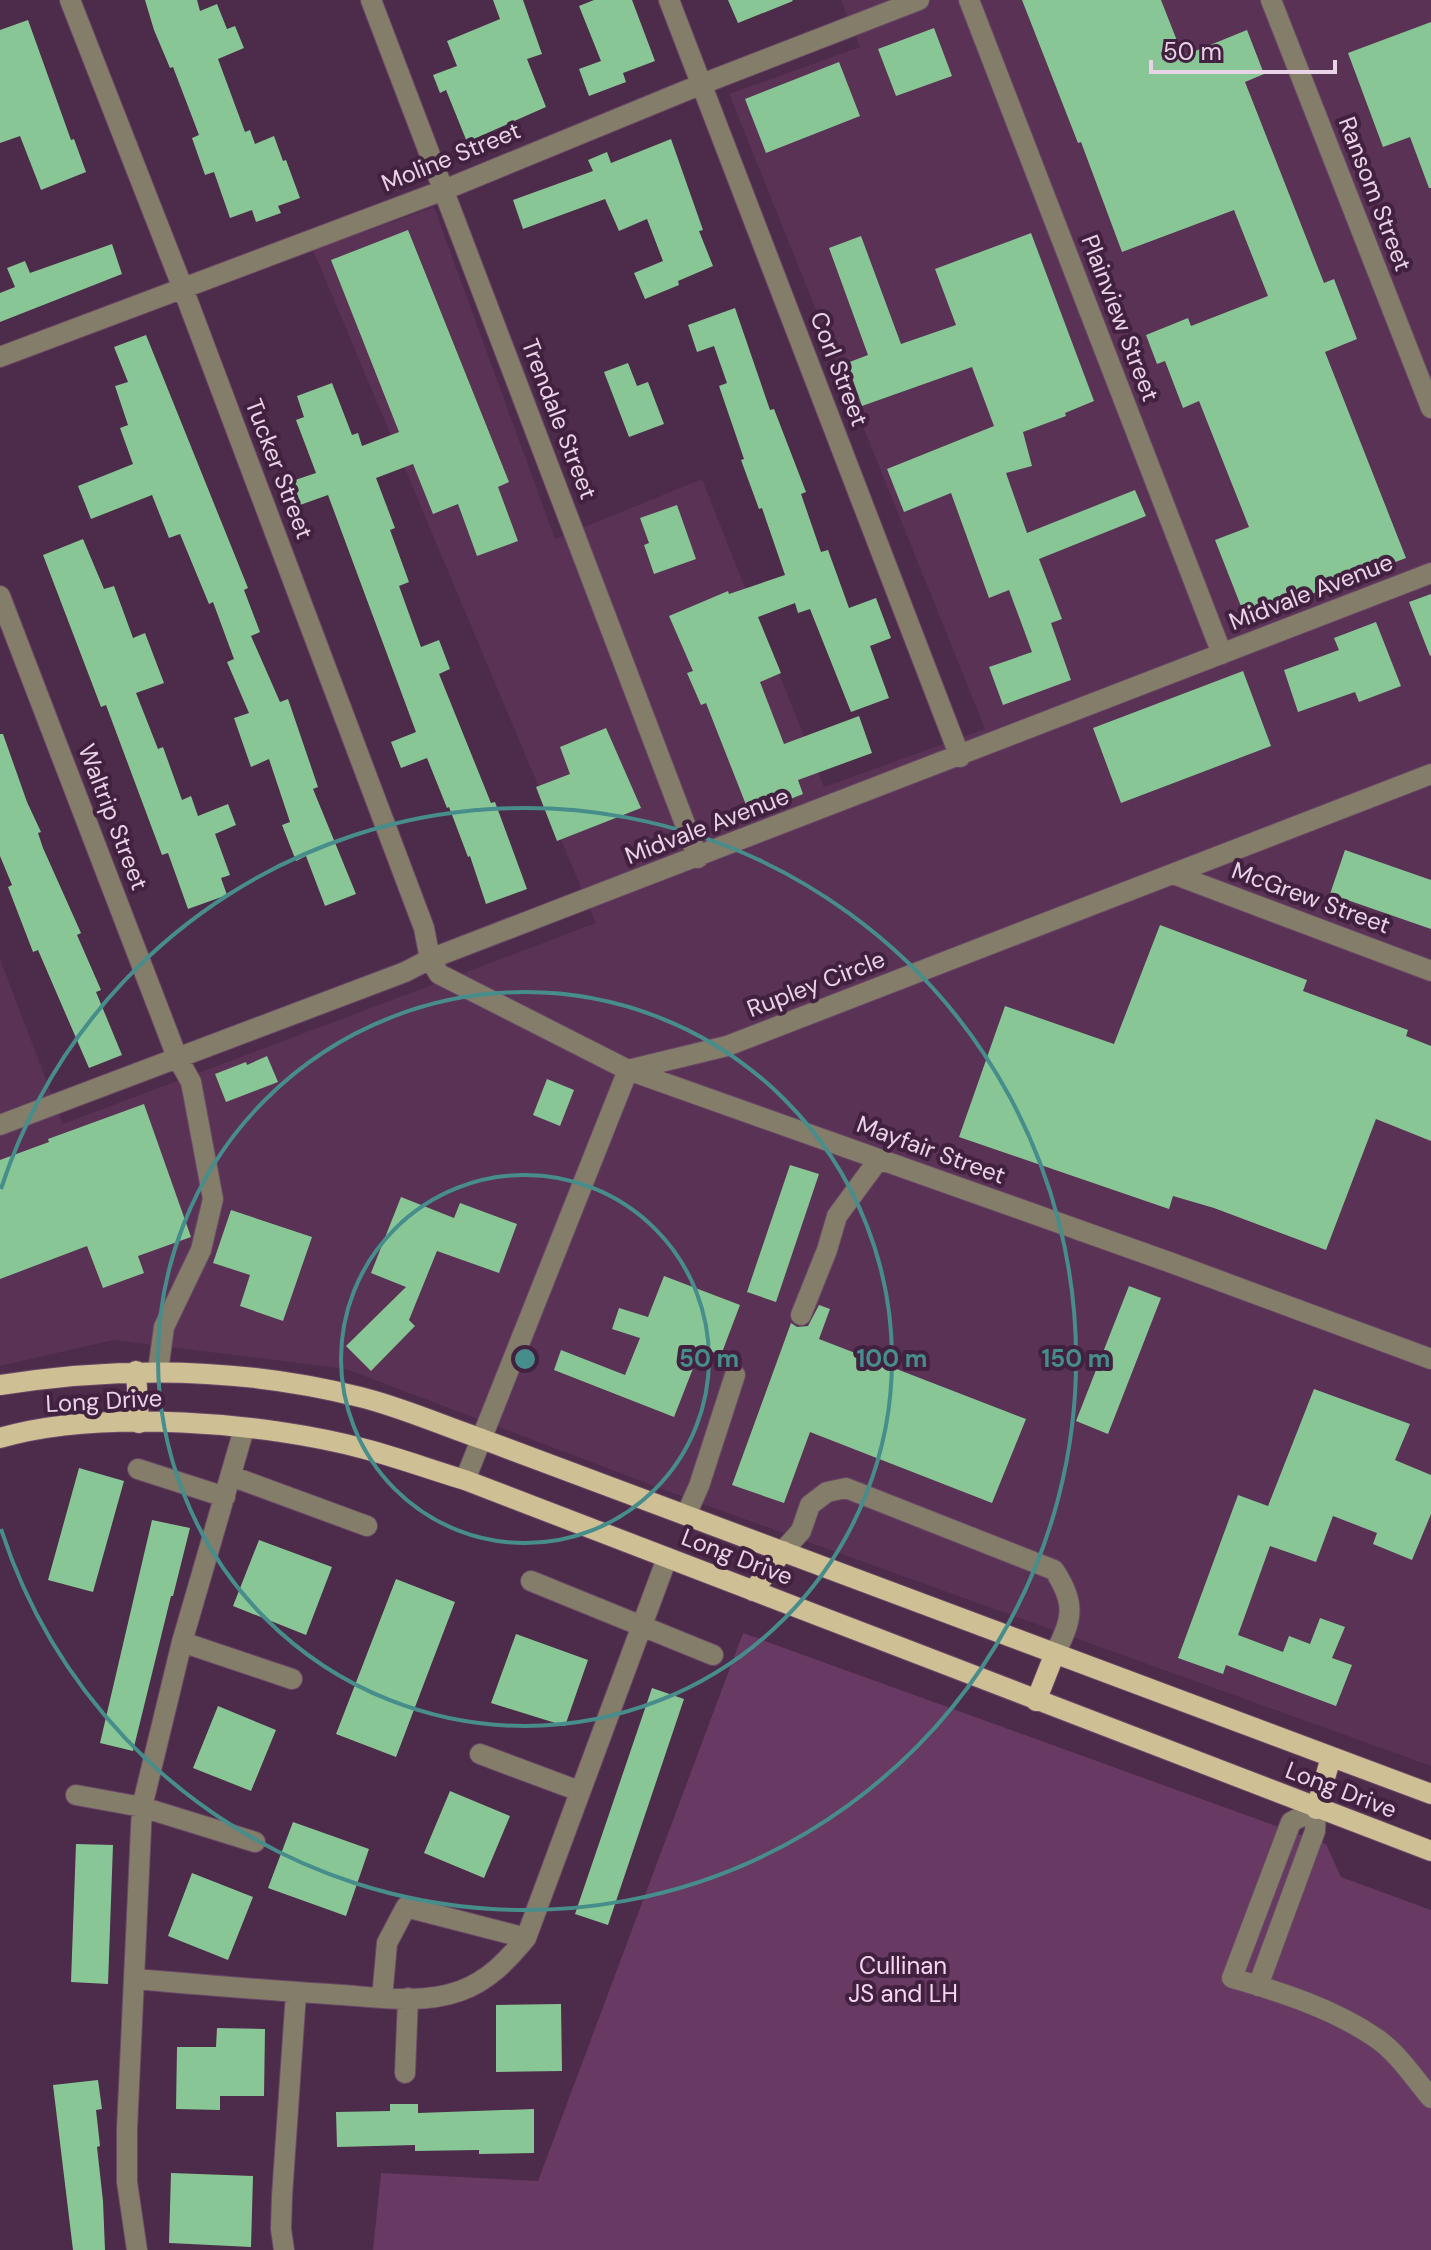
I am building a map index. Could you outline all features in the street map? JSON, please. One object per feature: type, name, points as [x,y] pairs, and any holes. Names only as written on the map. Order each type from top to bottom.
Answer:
[{"type":"main road","points":[[136,1371],[139,1423]]},
{"type":"main road","name":"Long Drive","points":[[0,1385],[51,1377],[158,1371],[247,1375],[361,1397],[482,1439],[1431,1794]]},
{"type":"main road","name":"Long Drive","points":[[0,1438],[84,1424],[139,1423],[281,1432],[364,1449],[465,1480],[1431,1851]]},
{"type":"main road","points":[[753,1591],[783,1551]]},
{"type":"main road","points":[[1036,1701],[1055,1653]]},
{"type":"main road","points":[[1316,1809],[1331,1757]]},
{"type":"street","name":"Tucker Street","points":[[70,0],[182,286],[424,928],[430,959]]},
{"type":"street","name":"Trendale Street","points":[[371,0],[698,858]]},
{"type":"street","name":"Corl Street","points":[[669,0],[960,757]]},
{"type":"street","name":"Moline Street","points":[[0,357],[444,190],[702,84],[919,0]]},
{"type":"street","name":"Plainview Street","points":[[969,0],[1222,654]]},
{"type":"street","name":"Ransom Street","points":[[1271,0],[1431,408]]},
{"type":"street","name":"Midvale Avenue","points":[[0,1125],[405,972],[430,959],[1431,573]]},
{"type":"street","name":"Waltrip Street","points":[[0,596],[177,1057],[191,1082],[213,1199],[201,1250],[164,1327],[158,1371]]},
{"type":"street","name":"Rupley Circle","points":[[628,1070],[727,1046],[1431,774]]},
{"type":"street","name":"McGrew Street","points":[[1173,874],[1431,971]]},
{"type":"street","name":"Mayfair Street","points":[[430,959],[439,974],[628,1070],[1431,1359]]},
{"type":"street","points":[[465,1480],[628,1070]]},
{"type":"street","points":[[801,1315],[837,1216],[879,1159]]},
{"type":"street","points":[[686,1515],[699,1486],[735,1375]]},
{"type":"street","points":[[137,2250],[127,2182],[127,2129],[142,1807],[182,1642],[244,1429]]},
{"type":"street","points":[[138,1469],[225,1497]]},
{"type":"street","points":[[231,1476],[367,1526]]},
{"type":"street","points":[[783,1551],[801,1531],[810,1505],[827,1492],[846,1488],[1054,1570],[1066,1588],[1071,1609],[1066,1631],[1055,1653]]},
{"type":"street","points":[[135,1979],[296,1993],[437,1998],[462,1990],[498,1968],[526,1938],[667,1558]]},
{"type":"street","points":[[531,1581],[713,1655]]},
{"type":"street","points":[[182,1642],[292,1679]]},
{"type":"street","points":[[480,1754],[579,1791]]},
{"type":"street","points":[[76,1795],[142,1807],[255,1842]]},
{"type":"street","points":[[1316,1809],[1315,1831],[1258,1986],[1341,2017],[1378,2039],[1431,2098]]},
{"type":"street","points":[[382,1998],[387,1943],[406,1907],[526,1938]]},
{"type":"street","points":[[284,2250],[282,2196],[296,1993]]},
{"type":"street","points":[[405,2073],[408,1998]]},
{"type":"shaded area","points":[[841,0],[1431,0],[1431,1766],[686,1498],[346,1369],[113,1340],[0,1366],[0,959],[63,1124],[596,923],[313,250],[434,207],[555,539],[702,479],[824,787],[985,729],[729,94],[860,47]]},
{"type":"green space","name":"Cullinan JS and LH","points":[[743,1633],[1326,1844],[1341,1877],[1431,1910],[1431,2250],[373,2250],[381,2173],[538,2181]]},
{"type":"building","points":[[145,0],[197,0],[200,11],[217,4],[227,29],[235,26],[244,48],[218,59],[245,132],[250,130],[255,144],[274,136],[283,161],[286,160],[300,198],[278,206],[281,213],[256,222],[252,210],[230,218],[214,172],[205,175],[192,138],[199,135],[173,67],[170,68],[154,30]]},
{"type":"building","points":[[493,0],[523,0],[542,54],[527,59],[546,107],[467,142],[446,90],[440,93],[433,75],[457,66],[447,41],[500,19]]},
{"type":"building","points":[[594,0],[632,0],[655,61],[623,73],[626,82],[589,96],[579,69],[601,61],[579,6]]},
{"type":"building","points":[[728,0],[792,0],[793,1],[738,23]]},
{"type":"building","points":[[1022,0],[1161,0],[1183,56],[1247,30],[1264,74],[1245,82],[1324,283],[1334,279],[1357,339],[1325,352],[1406,558],[1246,619],[1215,540],[1249,527],[1199,401],[1183,408],[1165,361],[1157,364],[1146,335],[1188,318],[1191,326],[1268,296],[1234,210],[1122,252],[1081,142],[1078,143]]},
{"type":"building","points":[[28,20],[71,140],[74,139],[86,172],[41,190],[20,136],[0,143],[0,30]]},
{"type":"building","points":[[1431,22],[1429,188],[1410,137],[1383,147],[1348,53]]},
{"type":"building","points":[[934,28],[952,76],[896,96],[878,49]]},
{"type":"building","points":[[839,62],[860,116],[766,153],[745,99]]},
{"type":"building","points":[[671,139],[713,266],[645,299],[634,273],[663,261],[647,219],[619,231],[605,199],[523,229],[513,200],[593,171],[588,160],[607,152],[611,163]]},
{"type":"building","points":[[408,230],[509,482],[498,487],[518,541],[477,556],[458,504],[433,514],[413,464],[376,478],[395,528],[390,530],[409,582],[399,586],[421,647],[439,640],[450,669],[439,674],[491,803],[495,802],[527,889],[486,904],[470,856],[427,758],[401,768],[391,742],[416,732],[328,495],[300,505],[292,481],[316,473],[296,420],[304,417],[297,396],[332,383],[352,435],[358,433],[362,446],[399,432],[331,260]]},
{"type":"building","points":[[1031,233],[1094,401],[1065,413],[1066,416],[1023,432],[1032,466],[1006,473],[1027,533],[1135,490],[1146,516],[1039,559],[1062,619],[1051,623],[1071,680],[1003,705],[989,667],[1032,652],[1009,590],[989,598],[951,493],[904,512],[887,469],[994,426],[972,367],[862,406],[847,363],[868,355],[829,248],[861,236],[901,344],[956,325],[935,269]]},
{"type":"building","points":[[112,244],[122,274],[0,322],[0,293],[15,287],[7,268],[25,261],[30,273]]},
{"type":"building","points":[[735,308],[770,410],[774,409],[806,492],[801,494],[821,552],[828,550],[849,608],[876,598],[891,638],[870,646],[889,698],[851,712],[810,609],[798,613],[795,603],[758,617],[781,673],[760,682],[784,744],[859,716],[872,753],[798,780],[803,794],[750,815],[706,703],[701,705],[687,673],[693,671],[669,616],[728,591],[729,594],[785,575],[762,508],[759,509],[741,460],[744,459],[719,386],[727,383],[714,346],[697,352],[688,325]]},
{"type":"building","points":[[146,335],[248,588],[244,590],[260,632],[251,636],[280,702],[288,699],[318,787],[313,789],[356,894],[325,906],[306,856],[296,861],[282,825],[290,822],[269,759],[251,767],[234,718],[249,713],[227,662],[234,659],[213,602],[209,604],[180,534],[169,538],[152,495],[91,519],[78,486],[133,464],[120,428],[128,425],[115,386],[128,382],[114,347]]},
{"type":"building","points":[[628,363],[637,386],[648,382],[664,424],[629,437],[604,372]]},
{"type":"building","points":[[677,505],[696,559],[654,574],[644,545],[649,543],[640,518]]},
{"type":"building","points":[[83,539],[104,589],[114,586],[133,638],[145,633],[164,683],[136,693],[158,749],[163,747],[182,800],[191,796],[198,816],[228,804],[236,825],[215,834],[230,875],[221,878],[227,895],[188,909],[168,853],[162,855],[106,705],[101,707],[43,555]]},
{"type":"building","points":[[1431,594],[1431,655],[1430,656],[1409,602]]},
{"type":"building","points":[[1376,622],[1401,686],[1359,702],[1355,692],[1298,712],[1284,670],[1339,650],[1334,638]]},
{"type":"building","points":[[1243,671],[1271,746],[1121,803],[1093,728]]},
{"type":"building","points":[[606,728],[641,808],[557,841],[536,787],[570,774],[560,747]]},
{"type":"building","points":[[0,734],[3,734],[41,832],[38,833],[43,848],[81,933],[77,935],[101,990],[96,992],[122,1055],[89,1068],[38,950],[33,952],[8,887],[12,885],[0,856]]},
{"type":"building","points":[[1345,850],[1431,880],[1431,929],[1330,894]]},
{"type":"building","points":[[1160,925],[1307,980],[1303,991],[1408,1030],[1406,1036],[1431,1046],[1431,1141],[1376,1119],[1326,1250],[1214,1208],[1173,1196],[1169,1209],[959,1137],[1005,1006],[1114,1044]]},
{"type":"building","points":[[267,1056],[278,1082],[226,1102],[215,1074]]},
{"type":"building","points":[[547,1079],[574,1090],[560,1126],[533,1115]]},
{"type":"building","points":[[144,1104],[191,1237],[138,1256],[144,1273],[103,1288],[87,1246],[0,1279],[0,1160]]},
{"type":"building","points":[[790,1165],[819,1174],[776,1302],[747,1292]]},
{"type":"building","points":[[401,1197],[454,1218],[460,1203],[517,1224],[499,1273],[437,1251],[409,1320],[415,1326],[371,1371],[346,1346],[406,1287],[371,1273]]},
{"type":"building","points":[[231,1210],[312,1237],[283,1321],[240,1306],[250,1275],[213,1263]]},
{"type":"building","points":[[664,1276],[740,1305],[721,1355],[701,1348],[674,1417],[554,1370],[561,1350],[625,1375],[640,1338],[612,1329],[619,1308],[648,1317]]},
{"type":"building","points":[[1129,1286],[1161,1298],[1108,1434],[1076,1421]]},
{"type":"building","points":[[819,1305],[830,1309],[819,1339],[1026,1419],[992,1503],[810,1432],[784,1503],[732,1485],[791,1323],[797,1327],[808,1326]]},
{"type":"building","points":[[1314,1389],[1410,1424],[1395,1460],[1431,1475],[1431,1514],[1412,1560],[1373,1544],[1377,1533],[1333,1516],[1316,1562],[1270,1546],[1238,1635],[1283,1652],[1289,1636],[1310,1644],[1320,1618],[1345,1627],[1332,1658],[1352,1665],[1336,1706],[1226,1665],[1223,1674],[1178,1658],[1238,1495],[1268,1506]]},
{"type":"building","points":[[79,1468],[124,1481],[93,1592],[48,1580]]},
{"type":"building","points":[[152,1520],[190,1528],[133,1751],[100,1743]]},
{"type":"building","points":[[259,1540],[332,1567],[306,1635],[233,1606]]},
{"type":"building","points":[[396,1579],[455,1602],[396,1757],[336,1734]]},
{"type":"building","points":[[516,1634],[588,1660],[565,1726],[491,1703]]},
{"type":"building","points":[[652,1688],[684,1699],[608,1925],[575,1914]]},
{"type":"building","points":[[218,1706],[276,1730],[251,1791],[193,1768]]},
{"type":"building","points":[[450,1791],[510,1816],[484,1878],[424,1853]]},
{"type":"building","points":[[293,1822],[369,1849],[346,1916],[268,1888]]},
{"type":"building","points":[[76,1844],[113,1845],[108,1984],[71,1982]]},
{"type":"building","points":[[192,1873],[253,1897],[228,1960],[168,1936]]},
{"type":"building","points":[[561,2004],[562,2071],[496,2072],[496,2005]]},
{"type":"building","points":[[217,2028],[265,2029],[264,2096],[220,2096],[220,2110],[176,2109],[177,2047],[216,2047]]},
{"type":"building","points":[[98,2080],[102,2109],[96,2110],[100,2146],[97,2147],[105,2250],[73,2250],[53,2085]]},
{"type":"building","points":[[390,2104],[418,2104],[418,2113],[534,2109],[534,2153],[415,2151],[415,2145],[337,2147],[336,2112],[390,2111]]},
{"type":"building","points":[[171,2173],[253,2176],[251,2247],[169,2243]]}]
